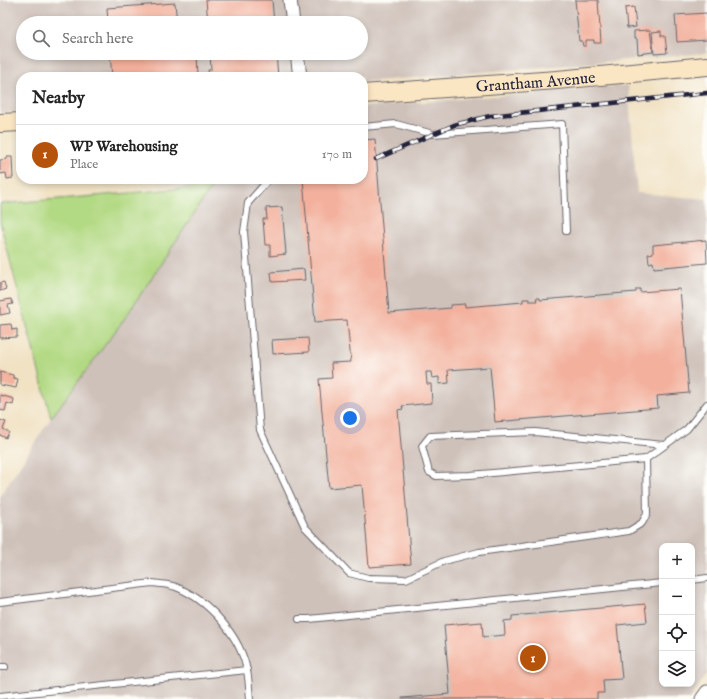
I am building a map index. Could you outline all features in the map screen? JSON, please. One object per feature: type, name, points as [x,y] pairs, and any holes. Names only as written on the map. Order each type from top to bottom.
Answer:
[{"type":"street","points":[[290,0],[292,16]]},
{"type":"street","points":[[298,60],[299,72]]},
{"type":"street","name":"Grantham Avenue","points":[[368,94],[439,87],[557,80],[707,66]]},
{"type":"street","points":[[0,123],[16,122]]},
{"type":"street","points":[[702,699],[707,692]]},
{"type":"lane","points":[[368,127],[396,124],[433,134],[562,124],[566,231]]},
{"type":"lane","points":[[265,184],[248,203],[244,232],[260,430],[304,526],[349,573],[368,578],[406,579],[444,561],[478,552],[629,531],[642,524],[647,514],[646,459]]},
{"type":"lane","points":[[664,445],[535,432],[430,436],[422,446],[429,472],[436,476],[470,475],[646,459],[687,429],[707,404]]},
{"type":"lane","points":[[695,580],[707,578]]},
{"type":"lane","points":[[0,602],[152,583],[176,586],[198,599],[219,617],[239,648],[247,670],[250,699]]},
{"type":"lane","points":[[299,619],[659,583]]},
{"type":"lane","points":[[0,696],[247,670]]},
{"type":"shaded area","points":[[0,0],[707,0],[707,53],[368,82],[368,72],[16,72],[16,112],[0,113]]},
{"type":"shaded area","points":[[628,85],[637,193],[707,199],[707,673],[690,699],[0,699],[0,496],[51,418],[125,318],[214,184],[368,184],[368,107]]},
{"type":"green space","points":[[190,184],[214,184],[125,318],[51,418],[0,222],[0,204],[188,188]]},
{"type":"building","points":[[206,0],[272,0],[273,16],[207,16]]},
{"type":"building","points":[[575,0],[598,0],[601,43],[594,43],[594,40],[586,40],[586,46],[583,46],[582,41],[579,41]]},
{"type":"building","points":[[175,3],[176,16],[108,16],[107,8]]},
{"type":"building","points":[[634,7],[636,27],[627,28],[625,8]]},
{"type":"building","points":[[707,13],[707,40],[677,42],[675,15]]},
{"type":"building","points":[[650,30],[653,52],[638,54],[637,39],[634,39],[634,31]]},
{"type":"building","points":[[661,31],[661,36],[665,36],[667,53],[654,54],[652,32]]},
{"type":"building","points":[[111,60],[197,60],[198,72],[112,72]]},
{"type":"building","points":[[210,60],[277,60],[278,72],[208,72],[208,70],[211,70]]},
{"type":"building","points":[[375,139],[389,313],[451,308],[451,305],[465,304],[465,307],[523,302],[523,299],[537,301],[536,298],[540,298],[540,300],[636,292],[636,289],[640,289],[640,292],[680,289],[689,393],[657,396],[658,408],[495,422],[490,367],[448,370],[449,383],[439,384],[439,377],[432,378],[431,372],[426,372],[427,384],[431,384],[432,403],[402,406],[403,409],[398,410],[411,564],[369,567],[362,485],[329,488],[319,379],[332,378],[331,363],[351,362],[347,320],[315,322],[303,184],[368,184],[368,140]]},
{"type":"building","points":[[7,157],[12,157],[13,178],[7,179],[6,173],[0,174],[0,160],[7,159]]},
{"type":"building","points":[[282,207],[286,254],[270,256],[270,245],[265,245],[263,219],[267,219],[266,208]]},
{"type":"building","points":[[706,240],[707,263],[654,268],[653,262],[649,263],[648,254],[653,253],[653,245]]},
{"type":"building","points":[[304,269],[305,280],[272,282],[271,272]]},
{"type":"building","points":[[4,282],[6,289],[0,291],[0,283]]},
{"type":"building","points":[[11,299],[13,304],[8,305],[10,313],[0,315],[0,301]]},
{"type":"building","points":[[11,324],[12,330],[17,329],[17,337],[0,338],[0,325]]},
{"type":"building","points":[[308,338],[309,352],[273,354],[272,340]]},
{"type":"building","points":[[0,372],[13,375],[13,378],[18,379],[16,388],[0,385]]},
{"type":"building","points":[[0,395],[14,399],[13,405],[7,403],[5,411],[0,410]]},
{"type":"building","points":[[0,420],[6,422],[3,429],[9,432],[6,438],[0,435]]},
{"type":"building","points":[[645,604],[647,622],[617,625],[622,679],[603,680],[604,693],[597,693],[597,699],[402,699],[450,694],[444,625],[482,622],[483,637],[505,635],[504,621],[512,620],[512,616]]},
{"type":"railway","points":[[376,159],[454,125],[490,116],[707,93]]},
{"type":"place","name":"WP Warehousing","points":[[533,658]]}]
